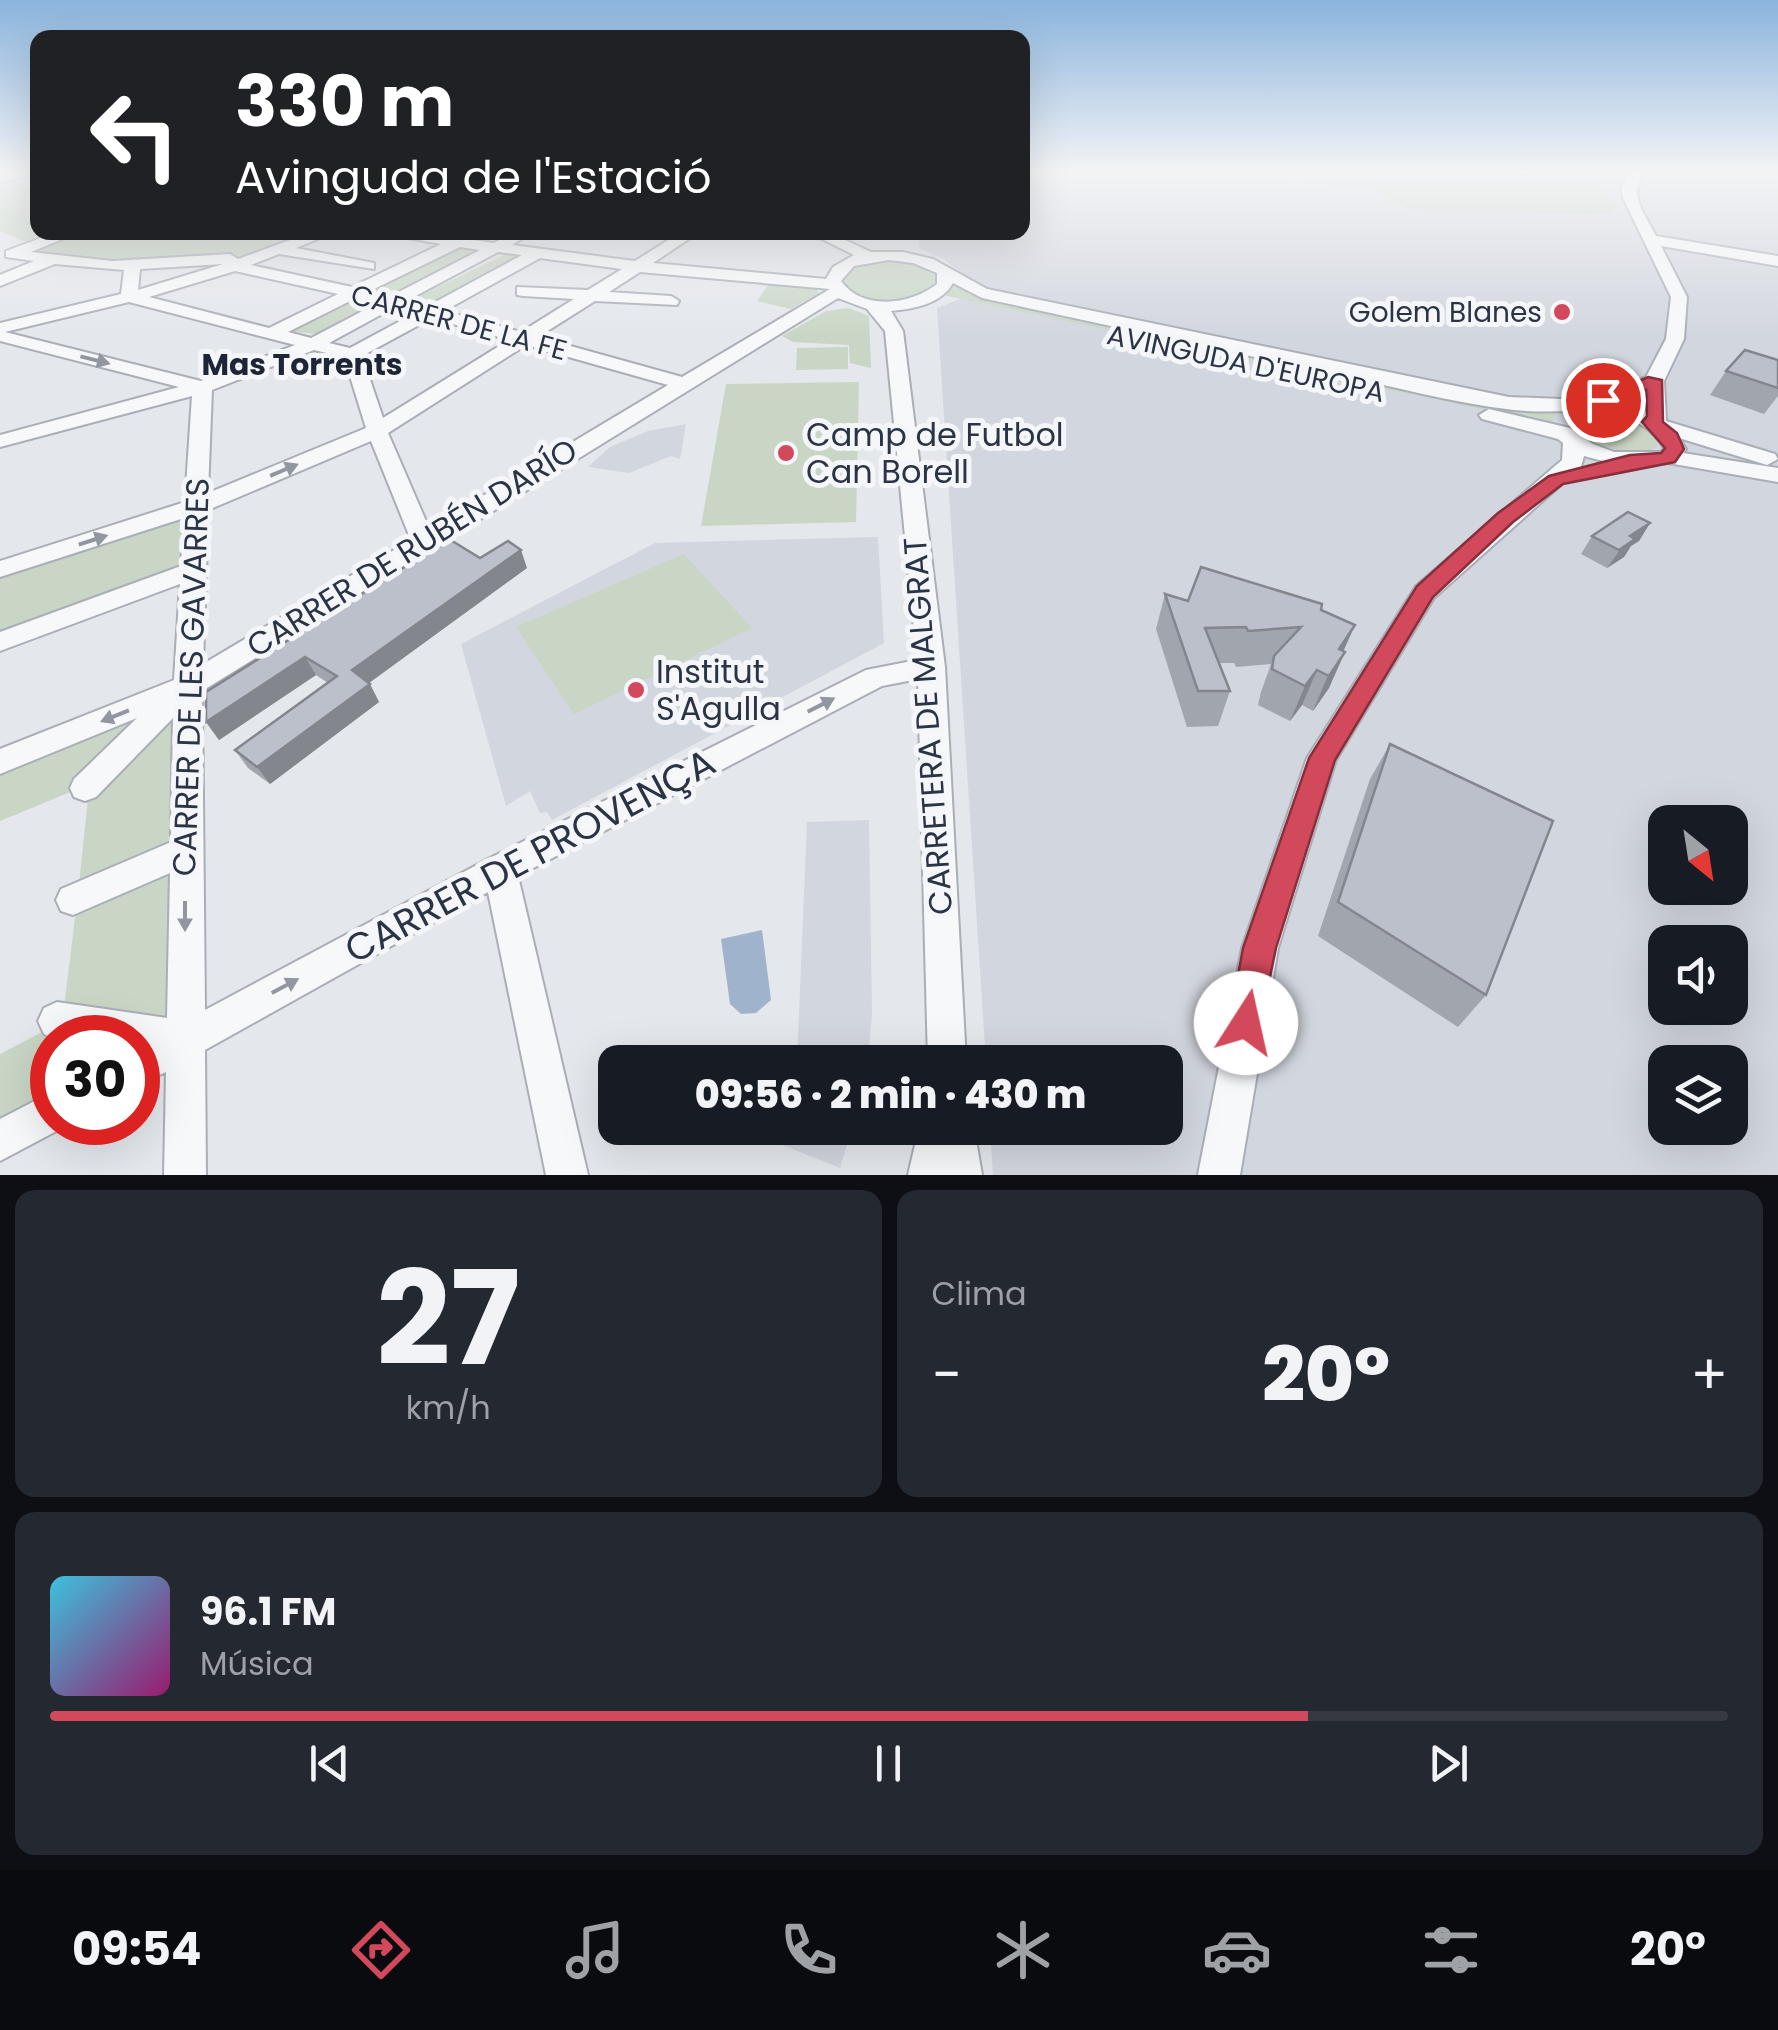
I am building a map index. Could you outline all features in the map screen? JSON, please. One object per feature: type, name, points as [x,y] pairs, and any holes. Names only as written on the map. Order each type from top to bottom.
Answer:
[{"type":"street","points":[[1644,228],[1679,298],[1675,338],[1654,389],[1654,424]]},
{"type":"street","points":[[1649,239],[1778,261]]},
{"type":"street","points":[[6,256],[51,240]]},
{"type":"street","points":[[0,328],[129,297],[307,240]]},
{"type":"street","points":[[430,240],[836,287],[885,315],[894,331]]},
{"type":"street","points":[[0,441],[202,387],[313,344],[511,240]]},
{"type":"street","points":[[0,570],[194,508],[377,431],[680,240]]},
{"type":"street","points":[[274,332],[454,244]]},
{"type":"street","points":[[836,246],[836,287]]},
{"type":"street","name":"AVINGUDA D'EUROPA","points":[[836,246],[876,257],[918,259],[982,294],[1514,404],[1576,406]]},
{"type":"street","points":[[6,256],[132,265],[273,253],[368,266]]},
{"type":"street","points":[[129,297],[352,354],[534,255]]},
{"type":"street","points":[[0,280],[51,260]]},
{"type":"street","points":[[129,297],[132,265]]},
{"type":"street","name":"CARRER DE LA FE","points":[[234,266],[358,292],[681,383]]},
{"type":"street","points":[[894,331],[901,313],[944,288],[944,274]]},
{"type":"street","name":"CARRER DE RUBÉN DARÍO","points":[[0,762],[188,686],[681,383],[812,308],[836,287]]},
{"type":"street","points":[[523,291],[672,300]]},
{"type":"street","name":"AVINGUDA D'EUROPA","points":[[863,302],[976,304],[1569,438],[1630,461]]},
{"type":"street","name":"CARRER DE RUBÉN DARÍO","points":[[812,308],[863,302]]},
{"type":"street","name":"CARRETERA DE MALGRAT","points":[[894,331],[931,667],[946,1045]]},
{"type":"street","points":[[0,336],[202,387]]},
{"type":"street","points":[[352,354],[377,431],[423,541]]},
{"type":"street","name":"CARRER DE LES GAVARRES","points":[[186,1175],[188,686],[202,387]]},
{"type":"street","points":[[1219,1175],[1260,948],[1322,758],[1425,592],[1573,462],[1569,438],[1560,426],[1576,406],[1654,389]]},
{"type":"street","points":[[1654,389],[1677,421],[1728,448]]},
{"type":"street","points":[[1576,406],[1605,406],[1778,461]]},
{"type":"street","points":[[1654,424],[1670,437],[1675,449],[1668,458]]},
{"type":"street","points":[[1556,480],[1630,461],[1668,458],[1778,475]]},
{"type":"street","points":[[0,642],[192,571]]},
{"type":"street","name":"CARRER DE PROVENÇA","points":[[160,1054],[500,869],[876,677],[931,667]]},
{"type":"street","points":[[86,788],[188,686]]},
{"type":"street","points":[[72,900],[185,851]]},
{"type":"street","points":[[500,869],[567,1175]]},
{"type":"street","points":[[160,1036],[185,1040]]},
{"type":"street","points":[[0,1140],[30,1124]]},
{"type":"street","points":[[929,1175],[937,1145]]},
{"type":"street","points":[[942,1145],[942,1175]]},
{"type":"street","points":[[957,1145],[961,1175]]},
{"type":"shaded area","points":[[1030,228],[1778,228],[1778,1175],[993,1175],[991,1145],[1183,1145],[1183,1045],[985,1045],[937,308],[983,290],[942,258],[920,249],[919,240],[1030,240]]},
{"type":"shaded area","points":[[686,424],[680,459],[671,456],[629,473],[588,467],[610,447],[648,431]]},
{"type":"shaded area","name":"Institut S'Agulla","points":[[878,537],[884,643],[552,820],[547,812],[540,813],[530,791],[506,806],[461,644],[655,543]]},
{"type":"shaded area","points":[[869,820],[869,1045],[798,1045],[807,822]]},
{"type":"shaded area","points":[[782,1145],[847,1145],[840,1168]]},
{"type":"green space","points":[[0,228],[30,228],[30,240],[37,240],[28,243]]},
{"type":"green space","points":[[52,240],[307,240],[267,254],[132,265],[11,254]]},
{"type":"green space","points":[[450,248],[471,250],[472,255],[403,291],[370,288]]},
{"type":"green space","points":[[504,255],[528,258],[437,306],[419,301],[419,296]]},
{"type":"green space","points":[[904,259],[937,272],[938,285],[916,297],[890,301],[864,297],[843,285],[842,276],[868,261]]},
{"type":"green space","points":[[770,283],[814,287],[819,293],[791,309],[757,301]]},
{"type":"green space","points":[[954,284],[1556,412],[1552,424],[943,295]]},
{"type":"green space","points":[[356,295],[376,299],[376,305],[319,334],[283,331]]},
{"type":"green space","points":[[849,308],[869,316],[871,368],[850,363],[849,345],[793,342],[782,336],[826,311]]},
{"type":"green space","points":[[848,347],[848,369],[796,370],[797,348]]},
{"type":"green space","name":"Camp de Futbol Can Borell","points":[[859,382],[856,522],[701,526],[726,384]]},
{"type":"green space","points":[[1584,413],[1616,415],[1638,422],[1658,445],[1638,454],[1599,447],[1572,424]]},
{"type":"green space","points":[[187,512],[185,569],[0,641],[0,577]]},
{"type":"green space","points":[[684,554],[752,628],[574,714],[516,627]]},
{"type":"green space","points":[[180,691],[85,786],[0,821],[0,765]]},
{"type":"green space","points":[[186,691],[182,849],[78,894],[89,789]]},
{"type":"green space","points":[[182,854],[177,1032],[160,1030],[160,1015],[63,1015],[77,901]]},
{"type":"green space","points":[[30,1038],[30,1121],[0,1138],[0,1054]]},
{"type":"water","points":[[762,930],[771,1000],[756,1013],[741,1014],[730,1004],[721,939]]},
{"type":"building","points":[[1745,350],[1778,360],[1778,388],[1726,371]]},
{"type":"building","points":[[1628,512],[1650,523],[1630,536],[1635,539],[1619,550],[1592,536]]},
{"type":"building","points":[[449,539],[480,558],[508,541],[521,550],[352,670],[370,684],[257,767],[235,750],[337,676],[305,657],[206,722],[206,692]]},
{"type":"building","points":[[1201,567],[1322,604],[1321,610],[1355,625],[1339,649],[1345,652],[1329,676],[1317,670],[1305,686],[1272,669],[1274,656],[1301,627],[1248,631],[1246,627],[1205,628],[1230,691],[1198,691],[1165,594],[1188,601]]},
{"type":"building","points":[[1390,744],[1553,821],[1486,995],[1338,902]]},
{"type":"place","name":"Golem Blanes","points":[[1562,312]]},
{"type":"place","name":"Camp de Futbol Can Borell","points":[[786,453]]},
{"type":"place","name":"Institut S'Agulla","points":[[636,690]]},
{"type":"district","name":"Mas Torrents","points":[[302,365]]},
{"type":"route","points":[[1246,1023],[1260,948],[1322,758],[1425,592],[1506,518],[1556,480],[1630,461],[1668,458],[1675,449],[1670,437],[1651,422],[1657,418],[1654,380],[1622,396],[1603,400]]}]
